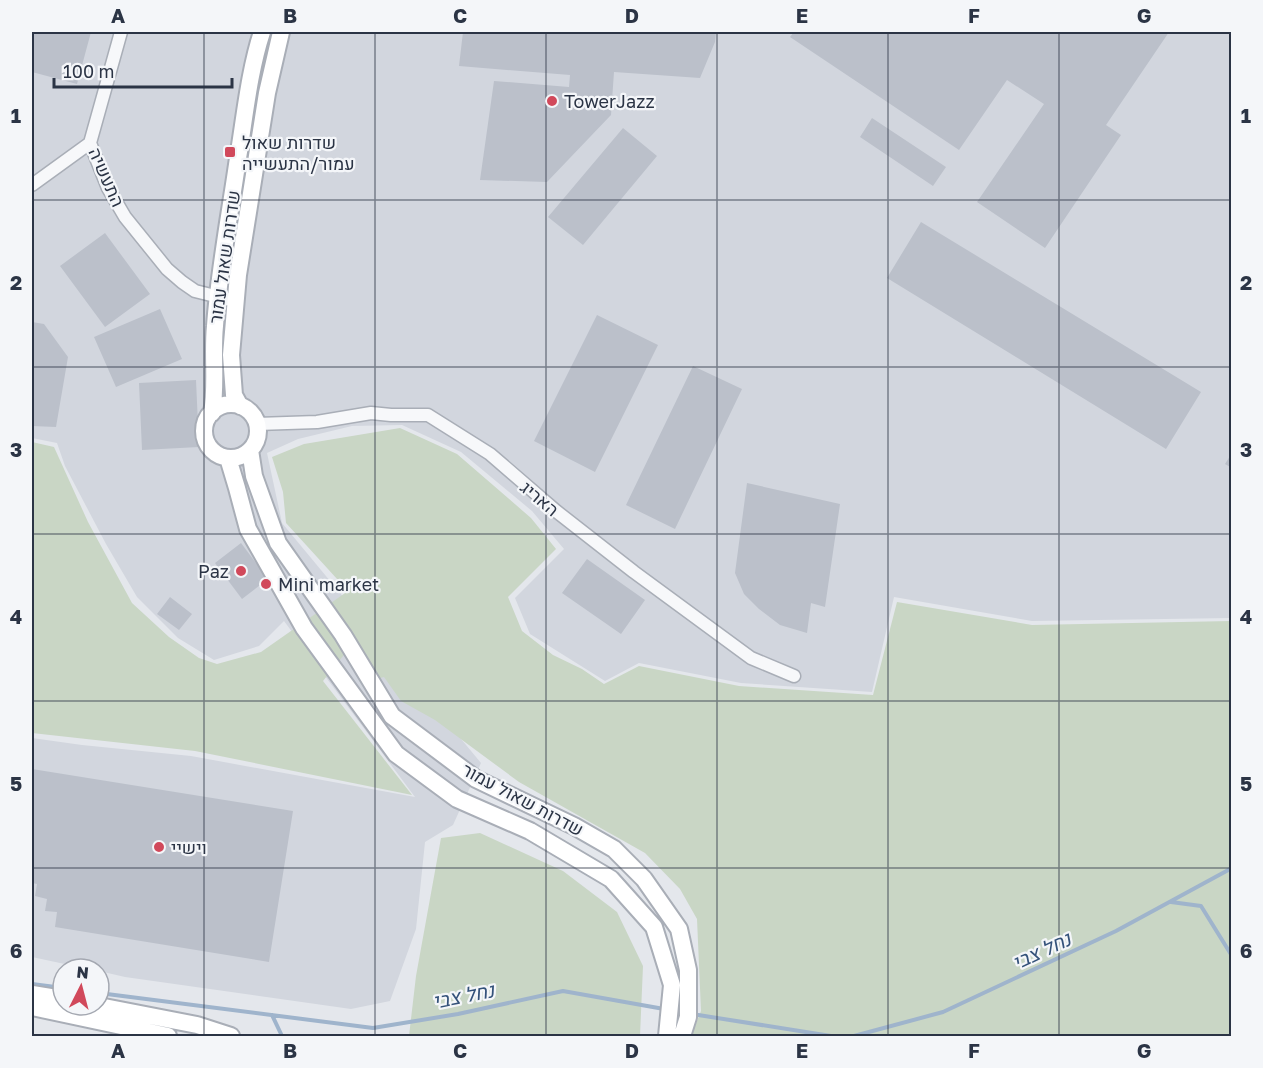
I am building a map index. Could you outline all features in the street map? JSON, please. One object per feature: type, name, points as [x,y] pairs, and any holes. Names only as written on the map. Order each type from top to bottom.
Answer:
[{"type":"street","name":"התעשיה","points":[[121,32],[90,142],[108,188],[125,217],[167,269],[195,291],[236,301]]},
{"type":"street","name":"שדרות שאול עמור","points":[[212,413],[215,397],[213,345],[220,272],[249,90],[262,32]]},
{"type":"street","name":"שדרות שאול עמור","points":[[240,406],[234,395],[231,355],[238,275],[267,93],[281,32]]},
{"type":"street","points":[[32,185],[90,142]]},
{"type":"street","points":[[223,406],[240,406],[254,417],[258,434],[256,442],[244,455],[228,458],[212,450],[204,434],[205,425],[212,413],[223,406]]},
{"type":"street","name":"האריג","points":[[257,424],[317,422],[371,413],[428,415],[490,454],[616,559],[751,658],[794,676]]},
{"type":"street","name":"שדרות שאול עמור","points":[[250,450],[254,476],[278,543],[343,635],[392,716],[476,779],[574,826],[614,849],[644,879],[679,930],[688,970],[687,1017],[682,1036]]},
{"type":"street","name":"שדרות שאול עמור","points":[[228,458],[248,529],[263,556],[304,628],[396,754],[457,799],[530,831],[611,879],[654,927],[672,985],[667,1036]]},
{"type":"street","points":[[32,994],[51,997]]},
{"type":"street","points":[[32,1008],[168,1036]]},
{"type":"street","points":[[111,1008],[197,1025],[231,1036]]},
{"type":"shaded area","points":[[32,32],[1231,32],[1231,618],[1032,621],[894,597],[872,692],[741,683],[639,663],[605,681],[530,634],[515,598],[564,549],[532,511],[461,452],[402,425],[352,426],[298,439],[267,453],[282,523],[481,763],[453,825],[425,842],[416,929],[390,1001],[351,1009],[125,977],[111,974],[111,957],[51,957],[51,961],[32,957],[32,738],[191,756],[415,797],[284,621],[259,646],[214,660],[178,638],[137,597],[65,466],[57,443],[32,438]]},
{"type":"green space","points":[[400,428],[457,454],[531,518],[556,549],[508,597],[522,631],[553,655],[582,669],[604,684],[639,666],[739,686],[873,695],[897,602],[1032,625],[1231,621],[1231,1036],[691,1036],[701,1011],[697,919],[680,889],[645,853],[519,782],[435,720],[401,701],[384,677],[376,679],[347,651],[323,681],[412,795],[195,751],[32,733],[32,442],[54,447],[88,522],[132,603],[169,637],[199,658],[217,664],[261,652],[348,591],[286,523],[283,492],[272,457],[304,444]]},
{"type":"green space","points":[[480,833],[563,871],[617,912],[643,966],[640,1036],[409,1036],[416,976],[441,838]]},
{"type":"building","points":[[32,32],[91,32],[77,84],[32,72]]},
{"type":"building","name":"TowerJazz","points":[[463,32],[716,32],[715,42],[700,78],[614,72],[611,115],[547,182],[480,180],[494,81],[569,87],[570,75],[459,66]]},
{"type":"building","points":[[794,32],[1169,32],[1106,125],[1121,135],[1045,248],[977,202],[1044,104],[1007,80],[959,150],[790,37]]},
{"type":"building","points":[[872,118],[946,167],[933,186],[860,137]]},
{"type":"building","points":[[623,128],[657,156],[583,245],[548,217]]},
{"type":"building","points":[[921,222],[1201,392],[1166,449],[887,278]]},
{"type":"building","points":[[105,233],[150,294],[105,327],[60,266]]},
{"type":"building","points":[[160,309],[182,359],[116,387],[94,337]]},
{"type":"building","points":[[597,315],[658,345],[595,472],[534,441]]},
{"type":"building","points":[[32,322],[44,324],[68,357],[56,427],[32,426]]},
{"type":"building","points":[[693,366],[742,389],[675,529],[626,505]]},
{"type":"building","points":[[196,380],[199,447],[142,450],[139,383]]},
{"type":"building","points":[[1232,453],[1232,468],[1225,464]]},
{"type":"building","points":[[747,483],[840,504],[825,607],[811,603],[807,633],[780,625],[759,609],[744,594],[735,573]]},
{"type":"building","name":"Paz","points":[[241,543],[268,579],[242,599],[215,563]]},
{"type":"building","points":[[587,559],[645,600],[621,634],[562,593]]},
{"type":"building","points":[[170,597],[192,614],[179,630],[157,614]]},
{"type":"building","name":"וישיי","points":[[32,769],[293,811],[269,962],[55,927],[57,912],[45,911],[47,899],[35,896],[37,884],[32,883]]},
{"type":"waterway","name":"נחל צבי","points":[[854,1036],[943,1012],[1116,931],[1232,868]]},
{"type":"waterway","points":[[1171,902],[1201,906],[1232,956]]},
{"type":"waterway","name":"נחל צבי","points":[[32,984],[51,986]]},
{"type":"waterway","name":"נחל צבי","points":[[111,995],[373,1028],[458,1014],[563,991],[664,1009]]},
{"type":"waterway","name":"נחל צבי","points":[[692,1014],[831,1036]]},
{"type":"waterway","points":[[272,1015],[282,1036]]},
{"type":"place","name":"TowerJazz","points":[[552,101]]},
{"type":"place","name":"שדרות שאול עמור/התעשייה","points":[[230,152]]},
{"type":"place","name":"Paz","points":[[241,571]]},
{"type":"place","name":"Mini market","points":[[266,584]]},
{"type":"place","name":"וישיי","points":[[159,847]]}]
